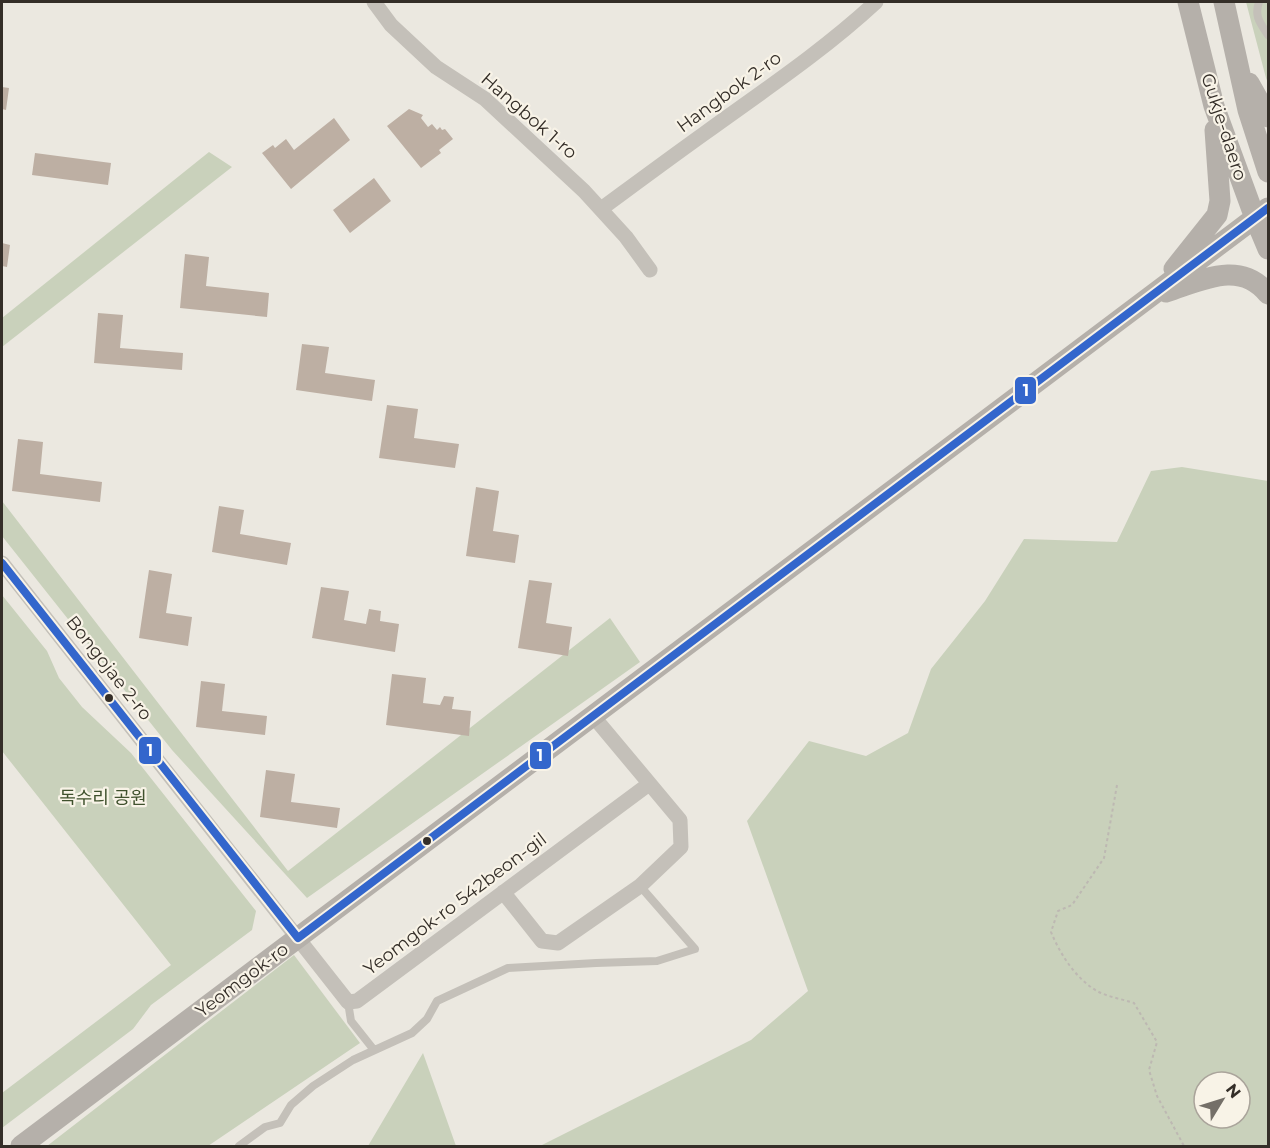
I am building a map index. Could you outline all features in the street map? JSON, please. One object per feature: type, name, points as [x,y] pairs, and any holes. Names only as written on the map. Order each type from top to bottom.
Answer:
[{"type":"main road","name":"Gukje-daero","points":[[1188,2],[1214,106],[1262,213],[1269,249]]},
{"type":"main road","name":"Gukje-daero","points":[[1224,2],[1252,122],[1269,172]]},
{"type":"main road","points":[[1239,67],[1269,117]]},
{"type":"main road","points":[[1151,297],[1217,215],[1220,201],[1214,106]]},
{"type":"main road","name":"Yeomgok-ro","points":[[21,1146],[1262,213]]},
{"type":"main road","points":[[1151,297],[1223,274],[1251,278],[1269,294]]},
{"type":"street","name":"Hangbok 1-ro","points":[[374,2],[391,25],[436,67],[484,99],[584,191],[626,237],[650,270]]},
{"type":"street","name":"Hangbok 2-ro","points":[[601,209],[770,88],[853,23],[876,2]]},
{"type":"street","name":"Bongojae 2-ro","points":[[2,562],[298,938]]},
{"type":"street","points":[[503,892],[542,941],[558,943],[639,886],[681,848],[680,820],[593,716]]},
{"type":"street","name":"Yeomgok-ro 542beon-gil","points":[[348,1002],[357,1001],[649,784]]},
{"type":"street","points":[[298,938],[348,1002]]},
{"type":"lane","points":[[1259,2],[1256,14],[1258,22],[1269,35]]},
{"type":"lane","points":[[239,1146],[265,1126],[280,1123],[291,1105],[313,1086],[353,1060],[412,1033],[427,1019],[437,1000],[508,968],[657,961],[695,949],[639,886]]},
{"type":"lane","points":[[348,1002],[351,1021],[374,1050]]},
{"type":"path","points":[[1117,785],[1104,858],[1072,905],[1058,911],[1050,932],[1058,949],[1082,980],[1098,992],[1134,1003],[1157,1042],[1149,1070],[1157,1096],[1184,1146]]},
{"type":"green space","points":[[1246,2],[1268,2],[1268,83],[1266,78]]},
{"type":"green space","points":[[209,152],[232,167],[2,347],[2,318]]},
{"type":"green space","points":[[1182,467],[1268,481],[1268,1146],[540,1146],[751,1040],[808,991],[747,821],[809,741],[866,756],[908,733],[931,669],[985,601],[1024,539],[1117,542],[1151,471]]},
{"type":"green space","points":[[2,501],[288,871],[610,618],[640,662],[307,898],[172,750],[2,536]]},
{"type":"green space","name":"독수리 공원","points":[[2,595],[47,651],[59,678],[82,707],[131,753],[256,911],[252,930],[151,1005],[133,1029],[2,1128],[2,1093],[171,965],[2,751]]},
{"type":"green space","points":[[294,955],[360,1043],[208,1146],[47,1146]]},
{"type":"green space","points":[[423,1053],[456,1146],[368,1146]]},
{"type":"building","points":[[2,87],[9,88],[6,110],[2,109]]},
{"type":"building","points":[[409,109],[423,115],[421,118],[428,127],[432,124],[437,130],[440,127],[442,130],[445,129],[453,139],[439,150],[441,153],[421,168],[387,126]]},
{"type":"building","points":[[334,118],[350,140],[291,189],[262,153],[273,145],[275,148],[286,139],[294,150]]},
{"type":"building","points":[[35,153],[111,163],[108,185],[32,175]]},
{"type":"building","points":[[374,178],[391,201],[350,233],[333,210]]},
{"type":"building","points":[[2,243],[10,245],[7,267],[2,266]]},
{"type":"building","points":[[185,254],[209,257],[206,286],[269,293],[267,317],[180,308]]},
{"type":"building","points":[[98,313],[123,315],[120,348],[183,353],[182,370],[94,363]]},
{"type":"building","points":[[302,344],[329,347],[325,373],[375,380],[372,401],[296,390]]},
{"type":"building","points":[[387,405],[418,409],[414,438],[459,444],[455,468],[379,458]]},
{"type":"building","points":[[18,439],[43,442],[40,474],[102,482],[100,502],[12,491]]},
{"type":"building","points":[[476,487],[499,491],[493,531],[519,535],[515,563],[466,556]]},
{"type":"building","points":[[219,506],[244,510],[240,534],[291,543],[287,565],[212,552]]},
{"type":"building","points":[[149,570],[172,574],[166,613],[192,617],[188,646],[139,638]]},
{"type":"building","points":[[529,580],[552,583],[546,623],[572,627],[568,656],[518,648]]},
{"type":"building","points":[[321,587],[349,591],[344,620],[366,624],[369,609],[381,611],[380,621],[399,624],[395,652],[312,638]]},
{"type":"building","points":[[392,674],[426,678],[423,703],[440,705],[444,696],[454,697],[452,709],[471,711],[469,736],[386,725]]},
{"type":"building","points":[[201,681],[225,684],[222,711],[267,716],[265,735],[196,727]]},
{"type":"building","points":[[266,770],[295,774],[291,802],[340,808],[337,828],[260,817]]},
{"type":"transit line","name":"1","points":[[298,938],[1268,208]]},
{"type":"transit line","name":"1","points":[[2,563],[298,938]]}]
